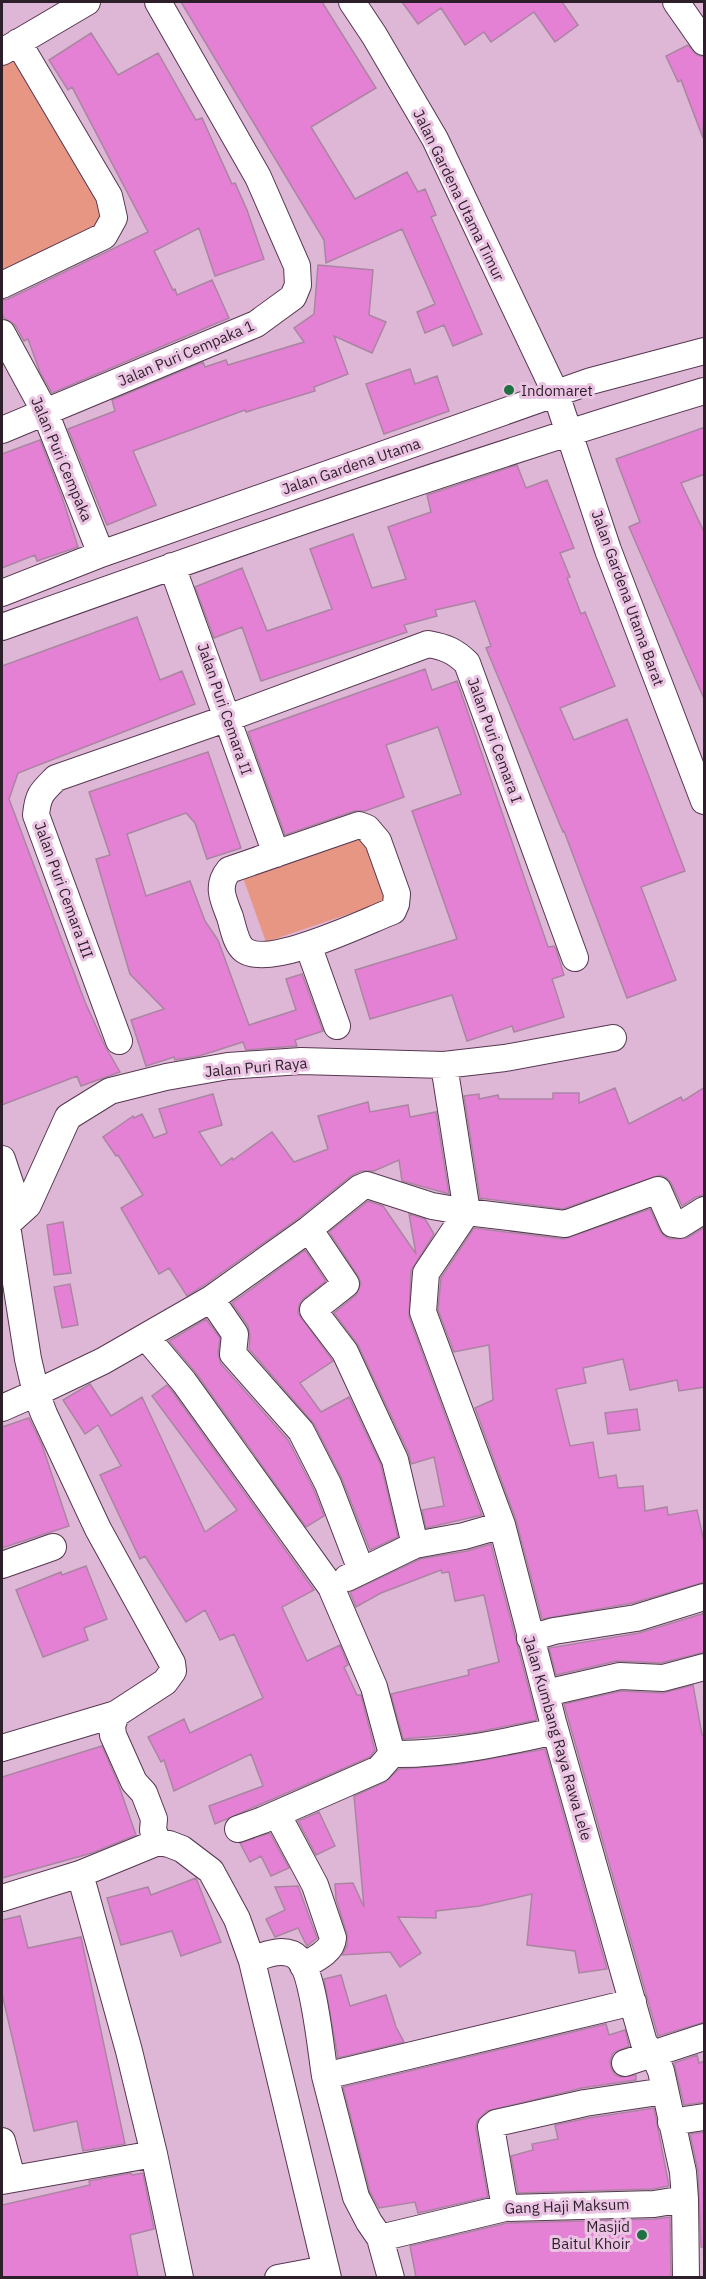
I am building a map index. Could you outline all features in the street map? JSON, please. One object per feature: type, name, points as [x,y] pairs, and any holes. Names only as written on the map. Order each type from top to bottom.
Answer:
[{"type":"street","points":[[2,285],[104,236],[114,218],[109,196],[10,47],[87,2]]},
{"type":"street","name":"Jalan Puri Cempaka 1","points":[[2,430],[256,324],[293,297],[298,285],[297,266],[258,177],[158,2]]},
{"type":"street","name":"Jalan Gardena Utama Timur","points":[[352,2],[374,35],[435,140],[556,394]]},
{"type":"street","points":[[676,2],[705,42]]},
{"type":"street","name":"Jalan Puri Cempaka","points":[[2,333],[45,412],[101,554]]},
{"type":"street","name":"Jalan Gardena Utama","points":[[2,592],[101,554],[591,381],[705,351]]},
{"type":"street","points":[[2,627],[172,566],[569,432],[705,391]]},
{"type":"street","name":"Jalan Gardena Utama Barat","points":[[556,394],[609,550],[705,801]]},
{"type":"street","name":"Jalan Puri Cemara II","points":[[172,566],[276,854]]},
{"type":"street","name":"Jalan Puri Cemara I","points":[[228,718],[428,644],[443,646],[456,652],[467,663],[575,958]]},
{"type":"street","name":"Jalan Puri Cemara III","points":[[119,1041],[36,815],[38,799],[56,778],[228,718]]},
{"type":"street","points":[[359,825],[367,828],[378,841],[397,894],[393,910],[308,945],[268,955],[255,956],[245,951],[240,946],[220,889],[222,879],[228,870],[359,825]]},
{"type":"street","points":[[308,945],[337,1026]]},
{"type":"street","name":"Jalan Puri Raya","points":[[4,1215],[28,1206],[68,1117],[110,1091],[166,1077],[228,1066],[301,1061],[444,1065],[505,1058],[613,1038]]},
{"type":"street","points":[[444,1065],[466,1212]]},
{"type":"street","points":[[2,1159],[12,1189],[4,1215],[28,1359],[36,1393],[98,1529],[172,1663],[174,1671],[170,1678],[116,1714],[2,1748]]},
{"type":"street","points":[[2,1408],[146,1337],[211,1299],[367,1185],[432,1206],[565,1224],[658,1190],[673,1224],[680,1225],[705,1210]]},
{"type":"street","name":"Jalan Kumbang Raya Rawa Lele","points":[[466,1212],[426,1273],[423,1312],[502,1525],[555,1731],[644,2043],[654,2055],[661,2071],[683,2172],[685,2199],[695,2250],[686,2277]]},
{"type":"street","points":[[309,1229],[346,1284],[314,1310],[345,1352],[395,1460],[415,1545]]},
{"type":"street","points":[[211,1299],[235,1334],[233,1354],[301,1431],[328,1484],[362,1570]]},
{"type":"street","points":[[146,1337],[184,1382],[331,1587],[374,1687],[392,1754]]},
{"type":"street","points":[[331,1587],[415,1545],[464,1536],[502,1525]]},
{"type":"street","points":[[2,1565],[53,1547]]},
{"type":"street","points":[[530,1638],[554,1631],[636,1618],[705,1597]]},
{"type":"street","points":[[546,1693],[620,1676],[663,1678],[705,1666]]},
{"type":"street","points":[[116,1714],[112,1726],[113,1735],[134,1782],[144,1793],[154,1819],[156,1836]]},
{"type":"street","points":[[238,1829],[379,1769],[392,1754],[453,1750],[501,1743],[555,1731]]},
{"type":"street","points":[[277,1814],[315,1885],[333,1938],[333,1944],[326,1951],[303,1966]]},
{"type":"street","points":[[2,1898],[80,1874],[156,1836]]},
{"type":"street","points":[[156,1836],[182,1850],[211,1871],[237,1919],[252,1961],[327,2273],[278,2277]]},
{"type":"street","points":[[80,1874],[129,2051],[180,2277]]},
{"type":"street","points":[[252,1961],[267,1953],[289,1954],[298,1957],[303,1966],[312,1990],[325,2076],[356,2198],[380,2238],[391,2277]]},
{"type":"street","points":[[325,2076],[633,2002]]},
{"type":"street","points":[[625,2063],[705,2037]]},
{"type":"street","points":[[505,2208],[491,2127],[495,2123],[585,2103],[665,2091]]},
{"type":"street","points":[[671,2122],[705,2117]]},
{"type":"street","points":[[2,2141],[7,2180],[154,2154]]},
{"type":"street","name":"Gang Haji Maksum","points":[[380,2238],[505,2208],[654,2204],[685,2199]]},
{"type":"shaded area","points":[[16,49],[105,206],[100,227],[2,273],[2,57]]},
{"type":"shaded area","points":[[371,830],[396,898],[266,942],[241,872]]},
{"type":"building","points":[[181,2],[322,2],[376,88],[311,127],[355,199],[407,172],[418,192],[425,189],[436,215],[431,217],[482,334],[453,346],[444,325],[425,333],[417,312],[435,304],[402,229],[326,263],[324,240]]},
{"type":"building","points":[[402,2],[562,2],[578,25],[555,42],[534,12],[491,42],[484,32],[465,45],[441,8],[418,24]]},
{"type":"building","points":[[91,33],[118,75],[158,53],[196,120],[202,118],[232,184],[235,183],[247,210],[264,259],[215,276],[199,228],[154,251],[177,295],[212,280],[229,318],[52,393],[40,372],[28,339],[24,341],[15,325],[4,318],[2,300],[148,232],[72,87],[68,90],[49,60]]},
{"type":"building","points":[[688,45],[697,55],[705,57],[703,138],[681,80],[678,82],[666,56]]},
{"type":"building","points":[[318,265],[373,270],[369,315],[386,322],[372,353],[334,336],[348,374],[314,387],[315,391],[246,412],[245,410],[133,451],[156,505],[107,525],[68,429],[115,411],[112,400],[203,362],[205,367],[226,360],[228,365],[304,342],[294,328],[314,314]]},
{"type":"building","points":[[410,369],[415,384],[437,376],[449,411],[384,434],[366,384]]},
{"type":"building","points":[[705,427],[705,474],[681,483],[705,534],[705,701],[629,527],[640,522],[616,459]]},
{"type":"building","points":[[40,440],[78,547],[37,561],[35,555],[2,568],[2,454]]},
{"type":"building","points":[[517,465],[526,488],[547,480],[574,548],[560,553],[570,577],[567,578],[581,614],[585,612],[615,686],[560,708],[574,740],[627,719],[685,871],[641,887],[676,980],[627,998],[564,831],[486,648],[491,646],[475,601],[435,610],[437,616],[404,625],[407,632],[261,681],[242,627],[214,638],[195,587],[242,568],[267,631],[332,609],[310,549],[353,534],[372,588],[406,579],[388,527],[431,512],[427,495]]},
{"type":"building","points":[[137,617],[160,680],[182,671],[195,704],[18,773],[9,799],[85,1002],[120,1072],[81,1086],[77,1076],[2,1105],[2,666]]},
{"type":"building","points":[[425,669],[432,690],[457,681],[548,947],[554,946],[556,949],[564,975],[552,979],[564,1017],[514,1032],[512,1026],[467,1041],[452,995],[370,1019],[355,970],[457,939],[412,811],[461,794],[438,727],[386,745],[404,797],[365,811],[354,811],[285,835],[248,732]]},
{"type":"building","points":[[208,752],[241,848],[207,859],[195,823],[186,813],[127,834],[146,896],[190,881],[205,921],[218,940],[249,1025],[296,1010],[286,979],[302,974],[323,1031],[295,1040],[297,1046],[246,1050],[243,1042],[199,1056],[175,1060],[174,1057],[146,1066],[131,1020],[164,1009],[130,974],[96,859],[110,855],[89,792]]},
{"type":"building","points":[[705,1087],[705,1195],[696,1197],[682,1206],[671,1183],[660,1175],[563,1209],[480,1198],[464,1096],[479,1094],[479,1099],[498,1095],[499,1099],[553,1099],[553,1093],[579,1093],[579,1103],[615,1088],[629,1124],[681,1097],[683,1101]]},
{"type":"building","points":[[213,1094],[222,1125],[199,1132],[221,1166],[272,1132],[294,1162],[328,1149],[318,1116],[368,1102],[370,1112],[408,1105],[410,1117],[436,1112],[449,1194],[402,1181],[399,1160],[374,1171],[361,1171],[187,1296],[169,1268],[159,1274],[121,1208],[143,1195],[118,1155],[116,1156],[103,1137],[133,1116],[134,1118],[142,1114],[154,1138],[167,1133],[159,1109]]},
{"type":"building","points":[[368,1201],[383,1206],[416,1254],[409,1214],[425,1219],[434,1234],[411,1271],[409,1317],[482,1515],[426,1528],[422,1510],[444,1506],[434,1457],[411,1464],[409,1454],[358,1345],[334,1313],[356,1295],[361,1283],[329,1232]]},
{"type":"building","points":[[650,1209],[660,1231],[670,1239],[687,1238],[705,1227],[705,1387],[679,1391],[677,1380],[630,1390],[623,1359],[583,1368],[586,1383],[556,1389],[570,1446],[593,1442],[599,1478],[616,1475],[618,1488],[643,1486],[645,1511],[667,1507],[668,1515],[697,1510],[705,1546],[705,1582],[633,1603],[542,1619],[516,1520],[475,1408],[493,1400],[489,1345],[454,1352],[438,1310],[441,1278],[474,1228],[564,1239]]},
{"type":"building","points":[[63,1222],[71,1273],[54,1275],[47,1225]]},
{"type":"building","points":[[305,1250],[326,1281],[303,1299],[298,1313],[333,1361],[300,1383],[321,1412],[349,1397],[381,1465],[398,1537],[370,1550],[342,1479],[314,1424],[249,1349],[248,1326],[232,1303]]},
{"type":"building","points":[[70,1284],[78,1325],[62,1328],[54,1287]]},
{"type":"building","points":[[206,1319],[220,1338],[218,1353],[221,1364],[288,1440],[314,1490],[324,1516],[306,1527],[196,1373],[169,1341]]},
{"type":"building","points":[[90,1384],[111,1416],[142,1397],[205,1532],[237,1510],[152,1396],[167,1385],[172,1391],[314,1590],[282,1607],[307,1661],[340,1645],[348,1665],[344,1667],[357,1695],[361,1695],[375,1750],[370,1757],[215,1824],[209,1806],[263,1786],[251,1754],[174,1791],[164,1760],[161,1762],[148,1737],[184,1719],[190,1733],[263,1698],[234,1634],[220,1640],[205,1610],[186,1622],[145,1556],[140,1559],[100,1475],[121,1466],[98,1425],[85,1434],[63,1400]]},
{"type":"building","points":[[637,1409],[640,1430],[608,1434],[605,1413]]},
{"type":"building","points":[[29,1418],[42,1445],[69,1526],[2,1548],[2,1427]]},
{"type":"building","points":[[491,1544],[537,1720],[472,1733],[403,1739],[391,1694],[469,1675],[468,1670],[499,1662],[484,1595],[455,1601],[449,1572],[442,1573],[441,1570],[381,1593],[356,1607],[350,1592],[420,1559],[467,1551]]},
{"type":"building","points":[[86,1566],[107,1619],[84,1628],[88,1640],[43,1657],[16,1590],[61,1572],[62,1575]]},
{"type":"building","points":[[705,1613],[705,1652],[661,1663],[617,1661],[556,1675],[549,1648],[639,1633]]},
{"type":"building","points":[[693,1685],[702,1735],[705,1735],[705,2022],[658,2036],[564,1704],[621,1691],[663,1693]]},
{"type":"building","points":[[102,1746],[136,1835],[92,1853],[2,1878],[2,1777]]},
{"type":"building","points":[[545,1749],[607,1969],[579,1973],[575,1951],[527,1945],[532,1894],[480,1906],[436,1911],[436,1918],[398,1917],[421,1953],[400,1967],[390,1952],[342,1955],[347,1946],[347,1934],[336,1899],[335,1884],[353,1883],[364,1907],[354,1796],[385,1782],[399,1769],[455,1765]]},
{"type":"building","points":[[319,1812],[335,1846],[316,1855],[298,1821]]},
{"type":"building","points":[[270,1833],[289,1868],[271,1876],[261,1856],[250,1862],[240,1843]]},
{"type":"building","points":[[196,1878],[221,1942],[181,1956],[172,1931],[121,1945],[107,1898],[148,1887],[151,1895]]},
{"type":"building","points":[[298,1886],[317,1938],[307,1946],[298,1928],[275,1937],[266,1919],[285,1910],[275,1887]]},
{"type":"building","points":[[20,1916],[28,1948],[81,1937],[125,2144],[83,2151],[77,2121],[34,2131],[2,1994],[2,1920]]},
{"type":"building","points":[[341,1975],[350,2006],[386,1995],[396,2027],[404,2042],[338,2058],[324,1979]]},
{"type":"building","points":[[606,2024],[609,2035],[625,2030],[629,2046],[613,2053],[610,2061],[611,2068],[615,2075],[621,2077],[636,2075],[636,2080],[582,2088],[487,2111],[477,2121],[476,2129],[488,2197],[418,2213],[415,2202],[379,2208],[370,2192],[343,2087]]},
{"type":"building","points":[[697,2055],[699,2063],[705,2061],[705,2102],[684,2105],[674,2063]]},
{"type":"building","points":[[654,2108],[669,2186],[653,2189],[518,2193],[511,2156],[533,2150],[532,2144],[558,2139],[555,2125]]},
{"type":"building","points":[[705,2132],[705,2247],[701,2247],[698,2171],[690,2134]]},
{"type":"building","points":[[131,2173],[132,2175],[143,2173],[154,2229],[130,2235],[138,2277],[2,2277],[2,2205],[90,2185],[89,2181]]},
{"type":"building","points":[[670,2217],[671,2277],[416,2277],[410,2246],[507,2223]]},
{"type":"place","name":"Indomaret","points":[[509,390]]},
{"type":"place","name":"Masjid Baitul Khoir","points":[[642,2235]]}]
